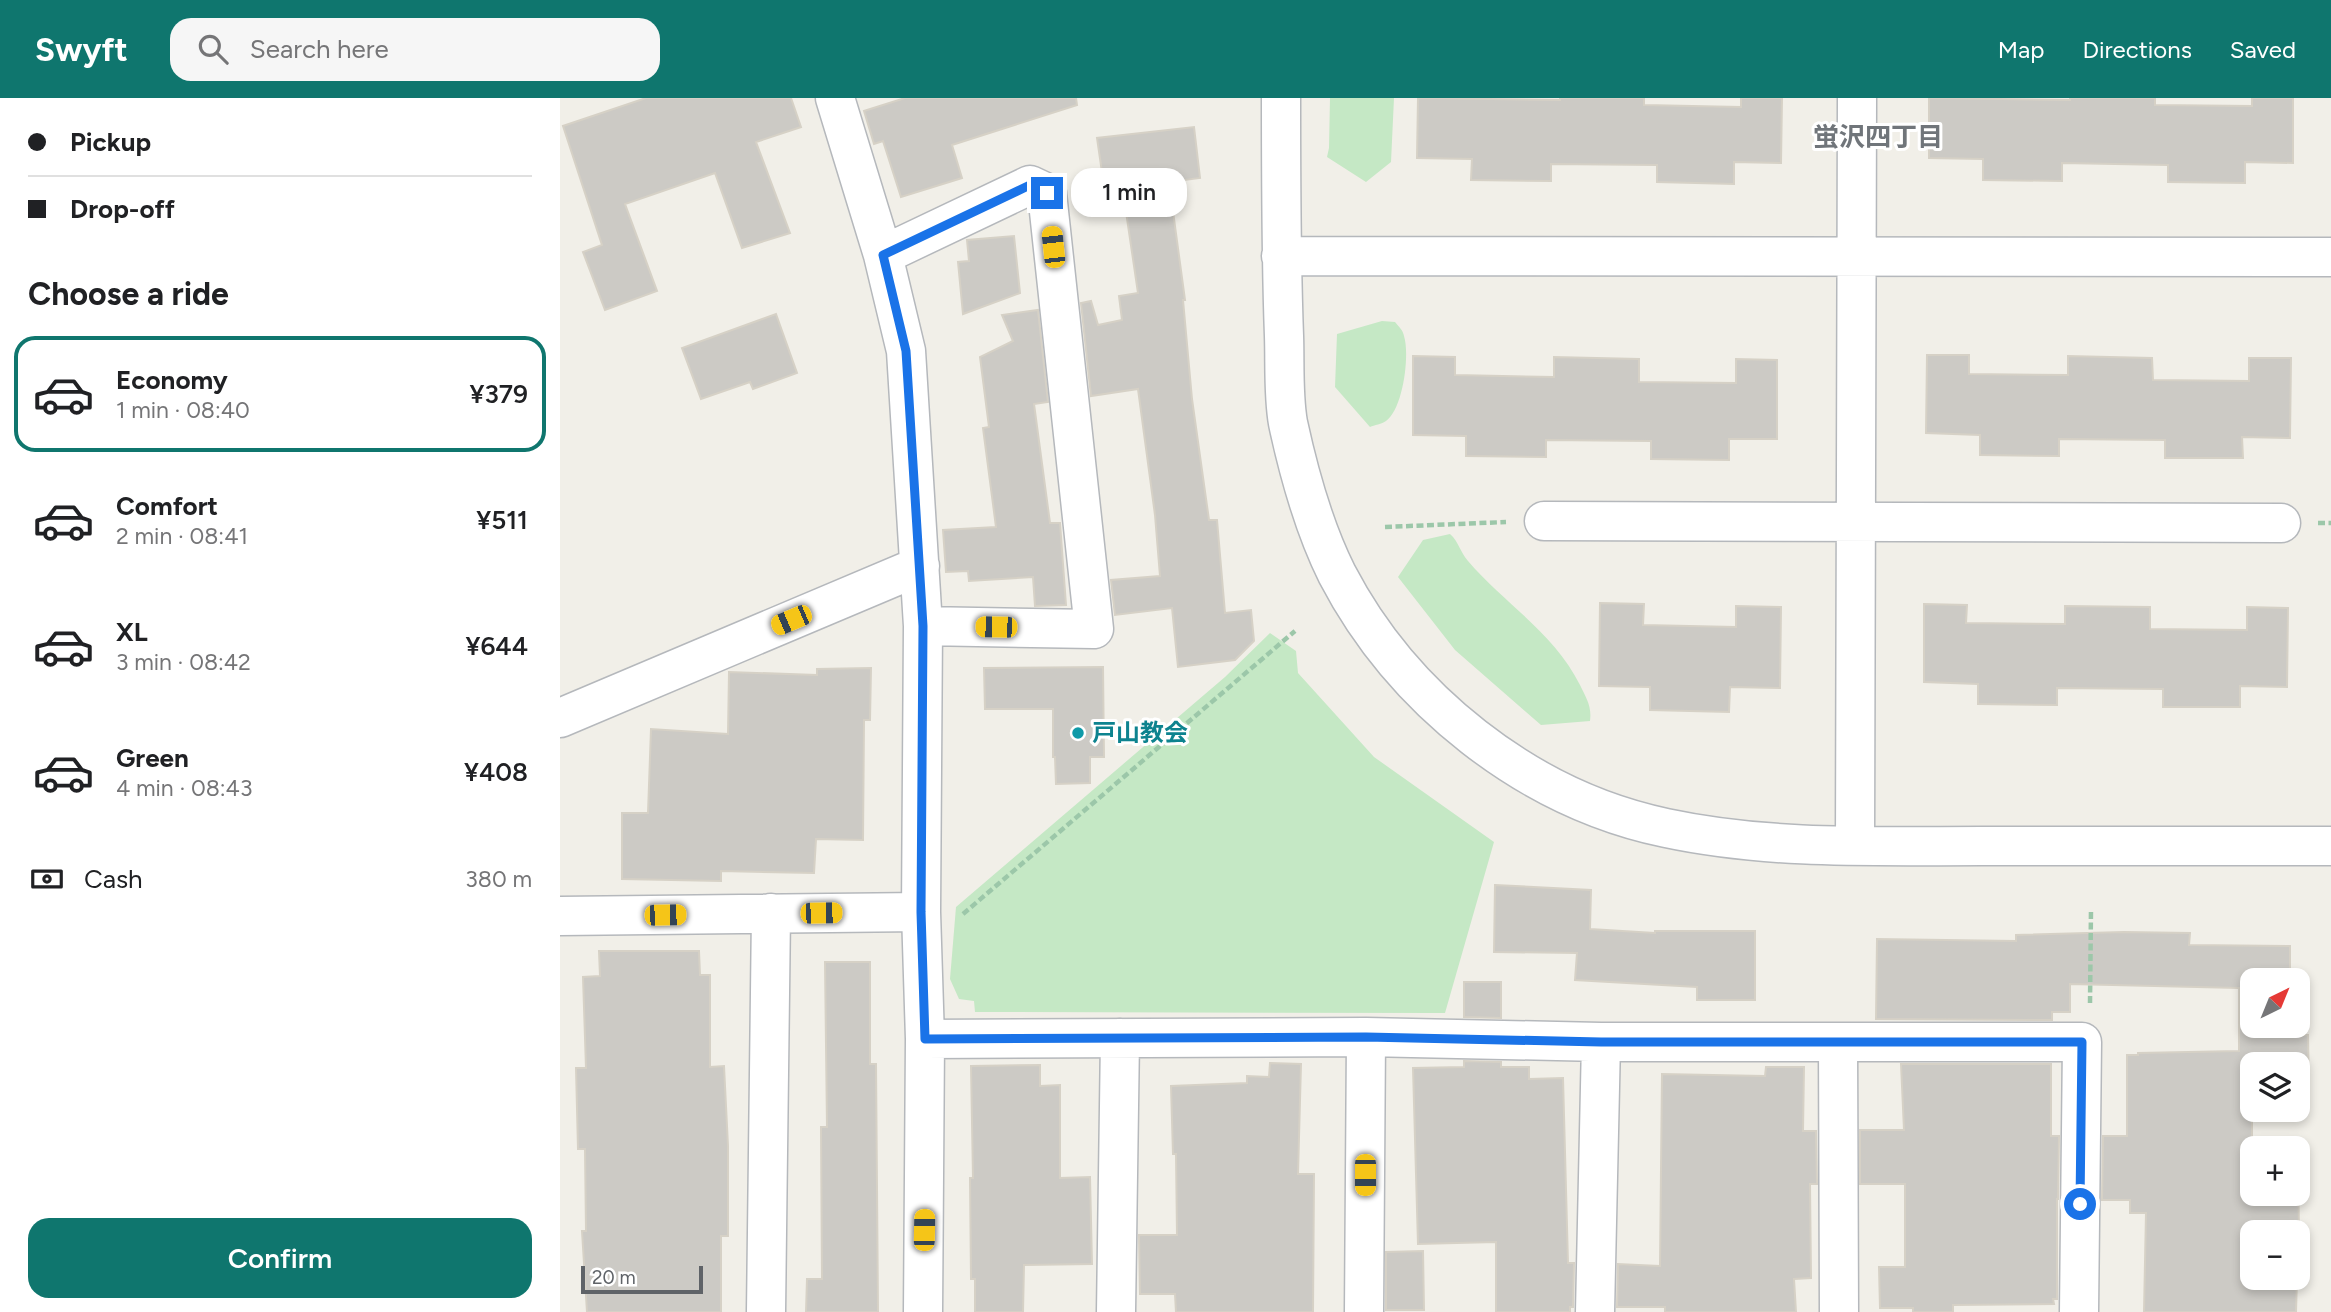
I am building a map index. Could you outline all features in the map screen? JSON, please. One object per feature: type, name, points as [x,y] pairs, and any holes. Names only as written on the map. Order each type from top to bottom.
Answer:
[{"type":"street","points":[[835,98],[883,255],[906,351],[923,626],[923,1312]]},
{"type":"street","points":[[1281,98],[1280,256],[1287,419],[1309,502],[1337,573],[1380,643],[1435,705],[1505,760],[1579,802],[1664,828],[1756,842],[1855,846],[2331,846]]},
{"type":"street","points":[[1855,846],[1857,98]]},
{"type":"street","points":[[883,255],[1030,185],[1047,193],[1094,629],[923,626]]},
{"type":"street","points":[[1280,256],[2331,257]]},
{"type":"street","points":[[1544,521],[2281,523]]},
{"type":"street","points":[[560,718],[920,566]]},
{"type":"street","points":[[560,916],[771,913],[922,926]]},
{"type":"street","points":[[766,1312],[771,913]]},
{"type":"street","points":[[925,1039],[1366,1037],[1601,1042],[2082,1042],[2079,1312]]},
{"type":"street","points":[[1364,1312],[1366,1037]]},
{"type":"street","points":[[1116,1312],[1120,1038]]},
{"type":"street","points":[[1595,1312],[1601,1042]]},
{"type":"street","points":[[1838,1042],[1839,1312]]},
{"type":"path","points":[[1385,527],[1544,521]]},
{"type":"path","points":[[922,926],[954,941],[954,921],[1295,631]]},
{"type":"path","points":[[2082,1042],[2090,1019],[2091,909]]},
{"type":"green space","points":[[1330,98],[1394,98],[1391,162],[1366,182],[1327,157]]},
{"type":"green space","points":[[1382,321],[1395,322],[1403,332],[1406,345],[1404,381],[1392,415],[1384,422],[1370,427],[1335,387],[1337,334]]},
{"type":"green space","points":[[1450,534],[1482,577],[1557,650],[1580,685],[1590,711],[1590,721],[1541,725],[1455,650],[1398,577],[1423,540]]},
{"type":"green space","points":[[1270,633],[1296,651],[1298,673],[1374,757],[1494,842],[1445,1013],[975,1012],[974,1001],[959,999],[950,979],[956,907],[1225,677]]},
{"type":"building","points":[[646,98],[791,98],[801,127],[756,142],[790,233],[742,248],[715,173],[625,204],[657,291],[605,310],[583,252],[602,245],[563,126]]},
{"type":"building","points":[[905,98],[1076,98],[1077,105],[952,145],[962,178],[901,197],[883,141],[874,144],[864,111]]},
{"type":"building","points":[[1418,98],[1644,98],[1644,105],[1741,107],[1741,98],[1782,98],[1781,163],[1734,162],[1734,184],[1657,182],[1657,165],[1551,164],[1551,181],[1471,180],[1472,159],[1417,158]]},
{"type":"building","points":[[1929,98],[2155,98],[2155,105],[2252,106],[2252,98],[2293,98],[2293,163],[2245,162],[2245,183],[2168,182],[2168,165],[2062,163],[2062,181],[1983,180],[1983,159],[1929,158]]},
{"type":"building","points":[[1194,127],[1200,178],[1169,182],[1185,300],[1192,399],[1209,520],[1217,520],[1225,613],[1251,610],[1254,641],[1235,660],[1178,667],[1172,608],[1115,615],[1111,580],[1160,576],[1155,515],[1138,389],[1091,396],[1081,303],[1091,301],[1098,325],[1122,320],[1119,296],[1138,293],[1124,198],[1106,200],[1097,138]]},
{"type":"building","points":[[1014,236],[1020,293],[963,314],[958,262],[969,261],[967,240]]},
{"type":"building","points":[[1038,310],[1048,402],[1034,404],[1050,523],[1060,523],[1066,605],[1035,606],[1033,577],[969,581],[968,571],[946,572],[943,530],[996,527],[983,428],[989,427],[980,357],[1013,341],[1002,315]]},
{"type":"building","points":[[776,314],[797,373],[753,389],[750,382],[701,399],[682,348]]},
{"type":"building","points":[[1927,355],[1969,355],[1969,374],[2068,375],[2068,356],[2152,358],[2153,380],[2249,381],[2249,358],[2291,358],[2290,438],[2242,437],[2243,458],[2165,458],[2165,440],[2059,439],[2059,456],[1980,455],[1980,435],[1926,433]]},
{"type":"building","points":[[1413,356],[1455,357],[1455,375],[1554,377],[1554,357],[1639,359],[1639,382],[1736,383],[1736,359],[1777,360],[1777,439],[1729,439],[1729,460],[1651,459],[1651,441],[1546,440],[1546,457],[1466,456],[1466,436],[1413,435]]},
{"type":"building","points":[[1600,603],[1644,604],[1643,625],[1736,627],[1736,606],[1781,607],[1780,688],[1730,687],[1729,712],[1650,710],[1650,687],[1599,686]]},
{"type":"building","points":[[1924,604],[1967,605],[1966,623],[2065,624],[2065,606],[2150,607],[2150,629],[2247,630],[2247,607],[2288,608],[2287,687],[2240,686],[2240,707],[2163,707],[2163,689],[2057,688],[2057,705],[1978,704],[1978,684],[1924,682]]},
{"type":"building","name":"戸山教会","points":[[1103,667],[1104,757],[1090,757],[1090,783],[1056,784],[1053,709],[985,709],[984,668]]},
{"type":"building","points":[[871,668],[870,720],[864,720],[863,840],[816,839],[814,873],[721,871],[721,881],[622,879],[622,813],[648,813],[651,729],[728,734],[729,672],[817,675],[817,669]]},
{"type":"building","points":[[1495,885],[1591,890],[1590,929],[1655,933],[1755,931],[1755,1000],[1697,1000],[1697,987],[1575,980],[1577,953],[1494,952]]},
{"type":"building","points":[[2190,933],[2189,945],[2290,946],[2290,968],[2240,968],[2240,1038],[2308,1038],[2308,1052],[2240,1052],[2240,1122],[2252,1122],[2252,1136],[2240,1136],[2240,1206],[2299,1206],[2299,1220],[2240,1220],[2240,1290],[2297,1290],[2296,1312],[2144,1312],[2146,1213],[2130,1213],[2130,1200],[2102,1200],[2103,1136],[2127,1136],[2127,1055],[2239,1051],[2239,988],[2070,984],[2070,1012],[2052,1012],[2052,1020],[1876,1019],[1877,939],[2016,941],[2016,935]]},
{"type":"building","points":[[599,951],[699,951],[700,975],[710,975],[710,1067],[724,1066],[728,1146],[728,1236],[721,1236],[721,1312],[587,1312],[582,1231],[586,1231],[585,1149],[578,1149],[576,1068],[586,1068],[583,977],[600,976]]},
{"type":"building","points":[[825,962],[870,962],[870,1064],[876,1064],[878,1312],[806,1312],[807,1279],[822,1279],[821,1127],[827,1127]]},
{"type":"building","points":[[1464,982],[1501,982],[1501,1018],[1464,1017]]},
{"type":"building","points":[[1464,1061],[1501,1062],[1501,1067],[1529,1067],[1529,1079],[1563,1078],[1568,1263],[1574,1263],[1573,1307],[1570,1307],[1570,1312],[1496,1312],[1496,1242],[1418,1244],[1413,1068],[1464,1067]]},
{"type":"building","points":[[1270,1063],[1301,1064],[1298,1174],[1314,1174],[1313,1312],[1176,1312],[1175,1294],[1140,1294],[1139,1235],[1177,1235],[1176,1154],[1173,1154],[1171,1086],[1247,1083],[1247,1076],[1269,1077]]},
{"type":"building","points":[[1901,1064],[2051,1064],[2051,1136],[2059,1136],[2057,1299],[2053,1299],[2054,1304],[1953,1305],[1953,1312],[1913,1312],[1913,1308],[1880,1308],[1879,1267],[1905,1267],[1905,1184],[1860,1184],[1860,1130],[1904,1130]]},
{"type":"building","points":[[1040,1065],[1040,1086],[1060,1085],[1060,1178],[1090,1177],[1092,1264],[1024,1265],[1023,1312],[975,1312],[975,1279],[971,1279],[971,1066]]},
{"type":"building","points":[[1766,1067],[1804,1067],[1803,1131],[1816,1131],[1817,1184],[1810,1184],[1811,1278],[1794,1279],[1796,1312],[1665,1312],[1665,1307],[1617,1307],[1618,1264],[1660,1266],[1662,1074],[1765,1076]]},
{"type":"building","points":[[1423,1251],[1424,1310],[1386,1310],[1386,1252]]},
{"type":"place","name":"戸山教会","points":[[1078,733]]},
{"type":"district","name":"蛍沢四丁目","points":[[1878,137]]},
{"type":"route","points":[[1047,193],[1030,185],[883,255],[906,351],[923,626],[921,912],[925,1039],[1366,1037],[1601,1042],[2082,1042],[2080,1204]]}]
